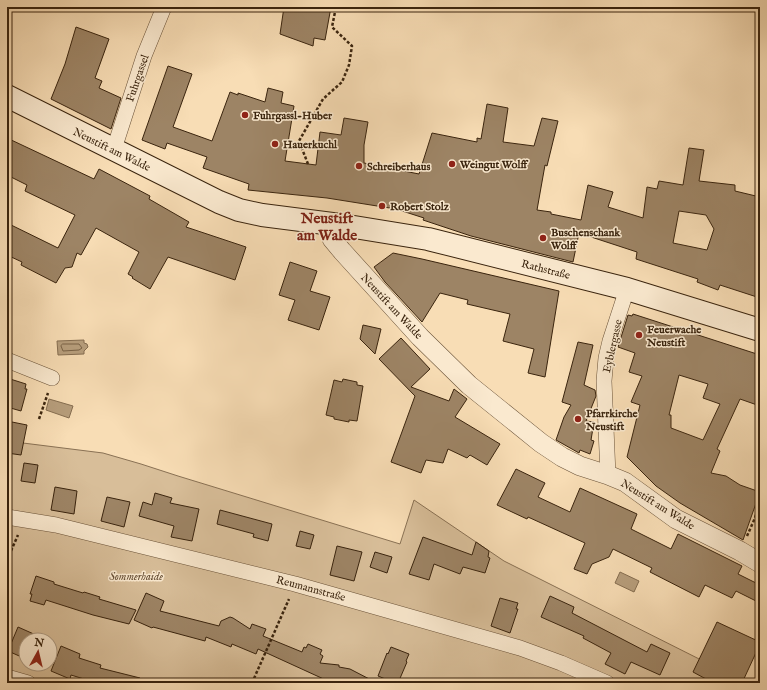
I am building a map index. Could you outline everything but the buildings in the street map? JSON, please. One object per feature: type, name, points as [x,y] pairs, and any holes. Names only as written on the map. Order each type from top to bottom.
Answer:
[{"type":"main road","name":"Neustift am Walde","points":[[7,96],[219,202],[239,210],[280,218],[327,224]]},
{"type":"main road","name":"Rathstraße","points":[[327,224],[428,239],[627,290],[760,330]]},
{"type":"street","name":"Fuhrgassel","points":[[114,149],[144,56],[164,7]]},
{"type":"street","name":"Neustift am Walde","points":[[327,224],[332,239],[420,337],[469,385],[550,450],[580,466],[625,482],[676,519],[740,551],[760,563]]},
{"type":"street","name":"Eyblergasse","points":[[608,475],[604,381],[606,358],[627,290]]},
{"type":"street","points":[[7,360],[52,378]]},
{"type":"street","name":"Reumannstraße","points":[[7,517],[56,525],[295,584],[520,648],[562,663],[608,683]]},
{"type":"street","points":[[7,677],[28,683]]},
{"type":"path","points":[[308,164],[299,140],[323,99],[342,82],[349,66],[352,46],[332,27],[336,7]]},
{"type":"path","points":[[39,419],[52,378]]},
{"type":"path","points":[[740,551],[755,518],[760,498]]},
{"type":"path","points":[[7,560],[25,519]]},
{"type":"path","points":[[252,683],[295,584]]},
{"type":"green space","name":"Sommerhaide","points":[[7,441],[103,453],[400,544],[414,500],[504,561],[747,683],[7,683]]},
{"type":"water","points":[[84,340],[84,343],[87,344],[88,347],[84,351],[84,354],[58,355],[57,341]]},
{"type":"water","points":[[49,399],[73,406],[69,418],[46,410]]},
{"type":"water","points":[[620,572],[639,581],[634,592],[615,583]]},
{"type":"place","name":"Fuhrgassl-Huber","points":[[245,115]]},
{"type":"place","name":"Hauerkuchl","points":[[275,144]]},
{"type":"place","name":"Weingut Wolff","points":[[452,164]]},
{"type":"place","name":"Schreiberhaus","points":[[359,166]]},
{"type":"place","name":"Robert Stolz","points":[[382,206]]},
{"type":"place","name":"Buschenschank Wolff","points":[[543,238]]},
{"type":"place","name":"Feuerwache Neustift","points":[[639,335]]},
{"type":"place","name":"Pfarrkirche Neustift","points":[[578,419]]},
{"type":"district","name":"Neustift am Walde","points":[[327,226]]}]
